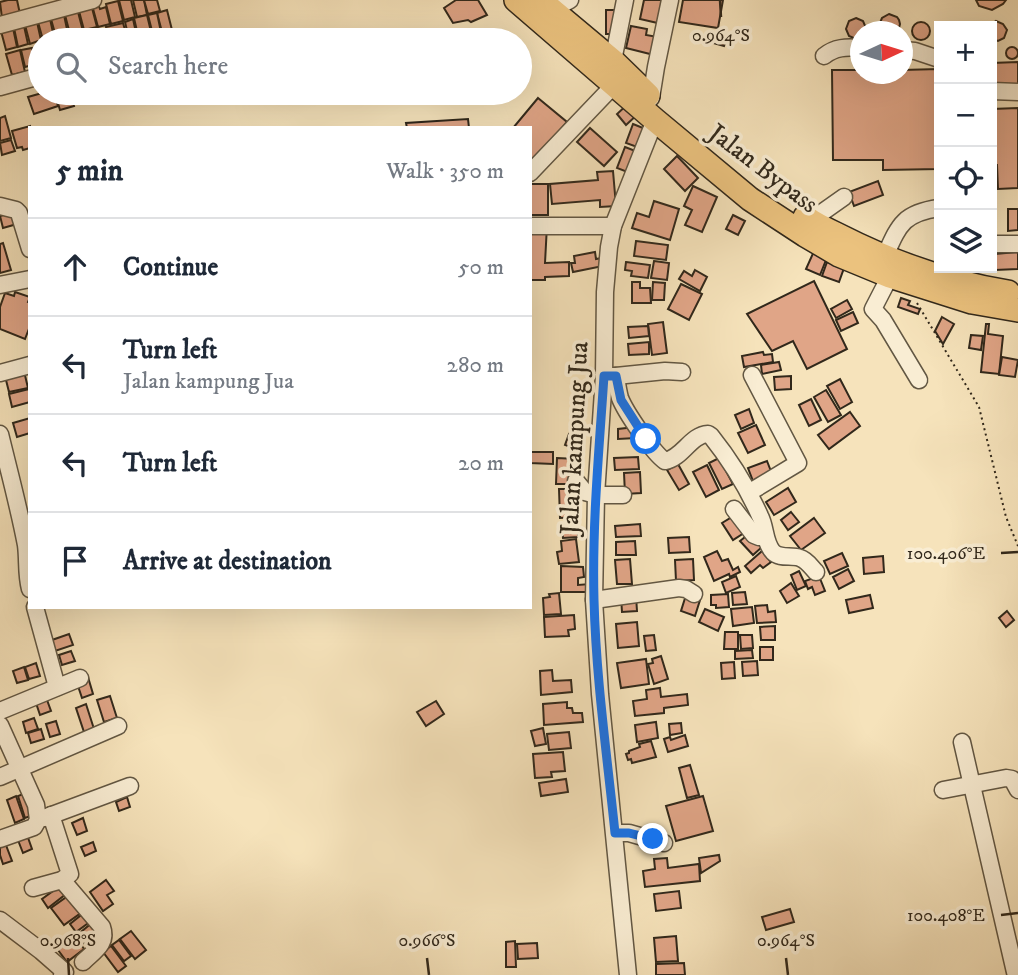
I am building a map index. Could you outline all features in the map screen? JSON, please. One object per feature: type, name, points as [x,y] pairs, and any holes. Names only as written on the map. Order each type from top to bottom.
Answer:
[{"type":"highway","name":"Jalan Bypass","points":[[516,0],[614,85],[653,109],[810,221],[857,245],[888,266],[920,280],[972,302],[1018,310]]},
{"type":"highway","name":"Jalan Bypass","points":[[554,3],[613,61],[653,109],[750,199],[839,255],[888,266]]},
{"type":"highway","name":"Jalan Bypass","points":[[920,280],[1018,294]]},
{"type":"street","points":[[33,0],[52,12]]},
{"type":"street","points":[[0,25],[93,0]]},
{"type":"street","points":[[613,61],[625,0]]},
{"type":"street","name":"Jalan kampung Jua","points":[[628,975],[600,694],[594,600],[596,495],[610,376],[605,292],[609,247],[613,226],[653,109],[656,67],[670,0]]},
{"type":"street","points":[[824,56],[844,47],[850,47]]},
{"type":"street","points":[[913,51],[934,57]]},
{"type":"street","points":[[0,87],[28,79]]},
{"type":"street","points":[[532,171],[614,85]]},
{"type":"street","points":[[997,91],[1018,92]]},
{"type":"street","points":[[810,221],[844,197]]},
{"type":"street","points":[[1,203],[19,213],[28,242]]},
{"type":"street","points":[[919,380],[883,320],[867,304],[888,266],[897,230],[915,214],[934,209]]},
{"type":"street","points":[[532,226],[613,226]]},
{"type":"street","points":[[997,244],[1018,244]]},
{"type":"street","points":[[0,285],[28,279]]},
{"type":"street","points":[[0,373],[28,366]]},
{"type":"street","points":[[682,372],[610,376],[621,400],[661,459],[674,459],[693,440],[702,434],[708,434],[727,456],[750,492],[763,521],[769,546],[776,555],[801,558],[816,572]]},
{"type":"street","points":[[750,492],[798,463],[752,375]]},
{"type":"street","points":[[0,433],[25,512],[28,582]]},
{"type":"street","points":[[576,481],[584,491],[596,495],[623,495]]},
{"type":"street","points":[[734,509],[754,535],[765,536]]},
{"type":"street","points":[[594,600],[679,588],[694,594]]},
{"type":"street","points":[[36,609],[57,687]]},
{"type":"street","points":[[0,711],[80,678]]},
{"type":"street","points":[[0,725],[71,874],[62,880],[33,888]]},
{"type":"street","points":[[0,776],[118,726]]},
{"type":"street","points":[[962,742],[1015,971]]},
{"type":"street","points":[[943,790],[1009,778],[1018,790]]},
{"type":"street","points":[[0,839],[34,827],[45,817],[130,786]]},
{"type":"street","points":[[615,833],[629,833],[664,843]]},
{"type":"street","points":[[0,920],[41,951],[64,974],[76,969],[88,969],[104,939],[104,933],[102,927],[62,880]]},
{"type":"path","points":[[920,280],[914,298],[979,407],[1006,517],[1018,546]]},
{"type":"building","points":[[17,0],[20,14],[2,18],[0,2]]},
{"type":"building","points":[[119,0],[131,0],[135,17],[124,20]]},
{"type":"building","points":[[133,0],[144,0],[147,15],[137,17]]},
{"type":"building","points":[[144,0],[157,0],[160,11],[148,14]]},
{"type":"building","points":[[456,0],[478,0],[487,15],[471,22],[468,20],[453,23],[444,8]]},
{"type":"building","points":[[644,0],[666,0],[662,24],[640,19]]},
{"type":"building","points":[[683,0],[723,0],[718,28],[679,22]]},
{"type":"building","points":[[976,0],[1006,0],[992,10],[979,6]]},
{"type":"building","points":[[118,1],[123,21],[111,24],[106,4]]},
{"type":"building","points":[[98,4],[100,9],[106,7],[110,24],[98,27],[92,5]]},
{"type":"building","points":[[92,8],[97,27],[83,28],[79,11]]},
{"type":"building","points":[[167,10],[172,28],[161,28],[157,13]]},
{"type":"building","points":[[606,10],[615,10],[615,34],[606,34]]},
{"type":"building","points":[[78,12],[82,28],[68,28],[65,15]]},
{"type":"building","points":[[157,13],[160,28],[151,28],[148,15]]},
{"type":"building","points":[[889,14],[899,21],[881,21]]},
{"type":"building","points":[[64,15],[67,28],[54,28],[51,19]]},
{"type":"building","points":[[147,15],[150,28],[136,28],[134,18]]},
{"type":"building","points":[[856,18],[863,21],[850,21],[850,36],[846,29],[849,21]]},
{"type":"building","points":[[50,19],[52,28],[40,28],[38,22]]},
{"type":"building","points":[[133,19],[135,28],[126,28],[125,22]]},
{"type":"building","points":[[997,21],[1007,30],[1004,38],[998,41]]},
{"type":"building","points":[[37,22],[38,28],[28,28],[28,36],[25,25]]},
{"type":"building","points":[[917,22],[925,22],[930,27],[930,35],[925,40],[917,40],[913,36],[913,26]]},
{"type":"building","points":[[123,23],[124,28],[106,28]]},
{"type":"building","points":[[24,26],[28,44],[18,47],[14,28]]},
{"type":"building","points":[[631,26],[647,29],[646,35],[658,37],[654,55],[626,48]]},
{"type":"building","points":[[13,28],[17,47],[6,50],[1,31]]},
{"type":"building","points":[[713,32],[727,36],[724,46],[710,42]]},
{"type":"building","points":[[1007,48],[1017,48],[1017,58],[1007,58]]},
{"type":"building","points":[[28,49],[28,66],[25,67],[21,50]]},
{"type":"building","points":[[20,50],[25,72],[12,75],[6,54]]},
{"type":"building","points":[[1018,62],[1018,86],[997,87],[997,63]]},
{"type":"building","points":[[934,69],[934,169],[883,170],[883,160],[833,160],[832,70],[850,70],[850,84],[913,84],[913,70]]},
{"type":"building","points":[[538,98],[567,122],[532,164],[532,126],[515,126]]},
{"type":"building","points":[[629,103],[639,113],[626,125],[617,114]]},
{"type":"building","points":[[31,105],[58,105],[58,106],[34,114]]},
{"type":"building","points":[[59,105],[74,105],[74,106],[60,110]]},
{"type":"building","points":[[1018,108],[1018,188],[998,189],[997,109]]},
{"type":"building","points":[[5,116],[11,138],[0,141],[0,118]]},
{"type":"building","points":[[468,119],[469,126],[407,126],[406,123]]},
{"type":"building","points":[[633,124],[648,130],[640,148],[626,143]]},
{"type":"building","points":[[28,127],[28,149],[17,148],[12,131]]},
{"type":"building","points":[[590,128],[617,152],[604,166],[577,142]]},
{"type":"building","points":[[11,140],[15,151],[2,155],[0,143]]},
{"type":"building","points":[[625,147],[638,152],[630,173],[617,168]]},
{"type":"building","points":[[677,156],[698,178],[685,191],[664,169]]},
{"type":"building","points":[[613,171],[616,206],[600,207],[600,200],[552,204],[550,184],[598,180],[597,172]]},
{"type":"building","points":[[878,181],[883,195],[854,206],[849,192]]},
{"type":"building","points":[[532,184],[548,184],[548,215],[532,215]]},
{"type":"building","points":[[693,186],[717,197],[702,232],[685,225],[692,210],[684,206]]},
{"type":"building","points":[[654,201],[679,209],[670,240],[632,228],[637,213],[649,217]]},
{"type":"building","points":[[1008,209],[1018,209],[1018,230],[1008,231]]},
{"type":"building","points":[[13,212],[17,224],[3,228],[0,216]]},
{"type":"building","points":[[733,215],[745,221],[738,235],[726,229]]},
{"type":"building","points":[[532,225],[547,225],[545,263],[569,262],[569,276],[545,277],[545,280],[532,280]]},
{"type":"building","points":[[636,241],[668,245],[666,260],[634,256]]},
{"type":"building","points":[[3,243],[11,270],[0,273],[0,244]]},
{"type":"building","points":[[815,249],[828,255],[820,275],[806,269]]},
{"type":"building","points":[[595,252],[596,259],[602,258],[603,266],[573,272],[571,263],[575,263],[574,256]]},
{"type":"building","points":[[1018,252],[1018,269],[997,270],[997,254]]},
{"type":"building","points":[[654,261],[669,263],[667,280],[651,278]]},
{"type":"building","points":[[626,262],[650,265],[648,278],[631,276],[632,271],[625,270]]},
{"type":"building","points":[[827,262],[844,268],[839,282],[822,276]]},
{"type":"building","points":[[695,270],[707,277],[700,291],[679,279],[684,271],[692,276]]},
{"type":"building","points":[[814,281],[847,349],[807,369],[793,341],[772,351],[747,314]]},
{"type":"building","points":[[632,282],[640,282],[640,288],[650,288],[651,303],[632,303]]},
{"type":"building","points":[[653,282],[665,283],[664,300],[652,300]]},
{"type":"building","points":[[681,284],[702,294],[689,320],[668,309]]},
{"type":"building","points":[[15,292],[28,296],[28,331],[25,339],[0,329],[0,307],[5,293],[14,296]]},
{"type":"building","points":[[901,298],[910,301],[908,305],[920,309],[918,314],[898,307]]},
{"type":"building","points":[[847,300],[852,309],[836,318],[831,309]]},
{"type":"building","points":[[853,312],[858,323],[841,331],[836,320]]},
{"type":"building","points":[[942,317],[954,324],[943,344],[935,331]]},
{"type":"building","points":[[663,322],[667,353],[652,355],[648,324]]},
{"type":"building","points":[[986,324],[989,324],[988,334],[1003,336],[999,374],[981,372]]},
{"type":"building","points":[[648,326],[649,336],[629,338],[628,327]]},
{"type":"building","points":[[971,335],[983,336],[981,350],[969,348]]},
{"type":"building","points":[[649,342],[649,354],[629,355],[628,344]]},
{"type":"building","points":[[763,352],[764,355],[772,354],[773,362],[744,367],[742,356]]},
{"type":"building","points":[[1002,357],[1018,360],[1015,377],[999,375]]},
{"type":"building","points":[[779,362],[781,370],[762,374],[761,365]]},
{"type":"building","points":[[24,371],[28,388],[9,392],[5,376]]},
{"type":"building","points":[[791,376],[791,389],[775,390],[774,377]]},
{"type":"building","points":[[840,379],[852,402],[840,409],[827,386]]},
{"type":"building","points":[[28,389],[28,403],[12,407],[9,394]]},
{"type":"building","points":[[826,390],[841,415],[828,422],[814,397]]},
{"type":"building","points":[[811,399],[821,420],[809,426],[799,405]]},
{"type":"building","points":[[749,409],[754,423],[741,429],[735,415]]},
{"type":"building","points":[[850,412],[860,426],[829,449],[818,435]]},
{"type":"building","points":[[28,419],[28,434],[17,437],[13,423]]},
{"type":"building","points":[[756,425],[765,445],[748,453],[738,433]]},
{"type":"building","points":[[635,427],[636,438],[618,439],[618,429]]},
{"type":"building","points":[[569,434],[579,437],[576,449],[565,445]]},
{"type":"building","points":[[532,452],[553,452],[553,464],[532,463]]},
{"type":"building","points":[[638,457],[639,469],[615,470],[614,458]]},
{"type":"building","points":[[557,458],[576,459],[575,484],[556,484]]},
{"type":"building","points":[[719,458],[733,484],[722,489],[709,463]]},
{"type":"building","points":[[767,461],[772,474],[753,481],[748,468]]},
{"type":"building","points":[[678,464],[689,484],[679,490],[667,470]]},
{"type":"building","points":[[707,465],[719,490],[706,497],[693,472]]},
{"type":"building","points":[[640,472],[641,493],[625,494],[624,473]]},
{"type":"building","points":[[788,488],[796,502],[774,515],[766,502]]},
{"type":"building","points":[[559,489],[579,489],[580,517],[560,518]]},
{"type":"building","points":[[791,512],[799,522],[788,530],[781,520]]},
{"type":"building","points":[[737,514],[747,531],[733,540],[722,523]]},
{"type":"building","points":[[814,518],[825,533],[801,550],[790,536]]},
{"type":"building","points":[[640,524],[641,536],[616,537],[615,526]]},
{"type":"building","points":[[578,528],[578,537],[563,538],[562,530]]},
{"type":"building","points":[[750,533],[762,547],[753,555],[740,541]]},
{"type":"building","points":[[689,537],[690,552],[669,553],[668,538]]},
{"type":"building","points":[[576,539],[579,562],[559,564],[557,552],[562,551],[561,541]]},
{"type":"building","points":[[635,541],[636,555],[616,555],[616,542]]},
{"type":"building","points":[[717,551],[722,561],[728,559],[733,570],[738,567],[740,572],[714,581],[704,557]]},
{"type":"building","points":[[762,551],[771,562],[763,568],[760,565],[751,573],[745,566]]},
{"type":"building","points":[[842,553],[848,566],[830,574],[824,561]]},
{"type":"building","points":[[883,556],[884,572],[864,574],[863,558]]},
{"type":"building","points":[[630,559],[632,584],[617,584],[615,560]]},
{"type":"building","points":[[693,559],[694,580],[676,581],[675,560]]},
{"type":"building","points":[[561,566],[583,567],[584,577],[578,578],[578,585],[590,584],[590,592],[561,592]]},
{"type":"building","points":[[848,569],[854,581],[839,589],[833,577]]},
{"type":"building","points":[[799,571],[806,586],[797,590],[791,575]]},
{"type":"building","points":[[736,576],[740,587],[726,593],[722,582]]},
{"type":"building","points":[[819,576],[825,591],[815,595],[812,587],[808,589],[805,581]]},
{"type":"building","points":[[791,583],[799,596],[787,603],[780,591]]},
{"type":"building","points":[[745,592],[747,604],[733,605],[732,593]]},
{"type":"building","points":[[559,593],[561,614],[544,615],[543,598]]},
{"type":"building","points":[[728,594],[729,607],[716,608],[716,605],[711,605],[711,595]]},
{"type":"building","points":[[686,595],[700,600],[695,616],[681,611]]},
{"type":"building","points":[[870,595],[873,608],[849,613],[846,600]]},
{"type":"building","points":[[636,596],[637,611],[622,612],[621,597]]},
{"type":"building","points":[[767,605],[768,612],[775,611],[776,622],[757,623],[755,606]]},
{"type":"building","points":[[752,607],[754,623],[733,626],[731,609]]},
{"type":"building","points":[[705,609],[724,617],[718,631],[699,622]]},
{"type":"building","points":[[1007,611],[1014,620],[1006,627],[999,618]]},
{"type":"building","points":[[574,615],[575,629],[568,630],[569,636],[545,637],[544,617]]},
{"type":"building","points":[[637,622],[639,646],[618,648],[616,624]]},
{"type":"building","points":[[775,626],[775,640],[761,640],[760,627]]},
{"type":"building","points":[[725,632],[738,632],[738,649],[724,649]]},
{"type":"building","points":[[69,634],[73,645],[55,651],[52,640]]},
{"type":"building","points":[[654,635],[656,650],[646,651],[644,636]]},
{"type":"building","points":[[740,635],[752,635],[753,648],[741,649]]},
{"type":"building","points":[[760,647],[773,647],[773,660],[760,660]]},
{"type":"building","points":[[752,650],[753,658],[735,659],[735,651]]},
{"type":"building","points":[[71,651],[75,661],[62,665],[59,655]]},
{"type":"building","points":[[661,656],[668,679],[654,684],[648,664],[653,663],[652,659]]},
{"type":"building","points":[[646,659],[649,684],[621,688],[617,663]]},
{"type":"building","points":[[757,661],[758,675],[743,676],[742,662]]},
{"type":"building","points":[[734,662],[735,678],[722,679],[721,663]]},
{"type":"building","points":[[36,663],[40,676],[29,679],[25,667]]},
{"type":"building","points":[[24,667],[28,680],[17,683],[13,671]]},
{"type":"building","points":[[552,670],[553,681],[571,680],[572,692],[541,695],[540,671]]},
{"type":"building","points":[[88,677],[93,694],[82,698],[76,680]]},
{"type":"building","points":[[660,688],[661,697],[687,694],[688,705],[664,708],[664,713],[635,716],[633,701],[647,699],[646,690]]},
{"type":"building","points":[[110,696],[117,718],[104,722],[97,700]]},
{"type":"building","points":[[47,700],[51,711],[40,715],[36,703]]},
{"type":"building","points":[[436,701],[444,714],[426,726],[417,712]]},
{"type":"building","points":[[567,702],[567,708],[572,708],[573,713],[582,713],[583,722],[544,725],[543,704]]},
{"type":"building","points":[[86,704],[94,729],[84,732],[76,708]]},
{"type":"building","points":[[34,718],[38,729],[26,733],[23,722]]},
{"type":"building","points":[[56,721],[60,734],[50,737],[46,724]]},
{"type":"building","points":[[656,722],[658,738],[637,742],[635,725]]},
{"type":"building","points":[[681,723],[682,733],[670,735],[669,724]]},
{"type":"building","points":[[543,728],[546,744],[535,746],[531,731]]},
{"type":"building","points":[[41,729],[44,739],[31,743],[28,733]]},
{"type":"building","points":[[569,732],[571,748],[549,750],[547,734]]},
{"type":"building","points":[[685,735],[688,746],[668,752],[664,739],[670,737],[671,740]]},
{"type":"building","points":[[651,741],[656,757],[632,763],[631,759],[628,760],[626,754],[629,751],[640,747],[639,744]]},
{"type":"building","points":[[563,752],[565,771],[551,772],[552,777],[535,778],[533,754]]},
{"type":"building","points":[[690,765],[699,795],[687,798],[679,768]]},
{"type":"building","points":[[566,779],[568,792],[541,796],[539,783]]},
{"type":"building","points":[[28,792],[36,814],[25,818],[18,796]]},
{"type":"building","points":[[16,796],[24,819],[15,823],[7,800]]},
{"type":"building","points":[[703,796],[713,831],[676,841],[666,806]]},
{"type":"building","points":[[127,797],[130,807],[119,811],[116,802]]},
{"type":"building","points":[[83,818],[87,831],[77,835],[72,823]]},
{"type":"building","points":[[26,832],[32,849],[23,853],[16,835]]},
{"type":"building","points":[[4,840],[12,861],[3,864],[0,842]]},
{"type":"building","points":[[93,842],[96,851],[85,856],[81,847]]},
{"type":"building","points":[[719,855],[720,861],[701,873],[699,858]]},
{"type":"building","points":[[667,858],[668,868],[699,864],[700,881],[645,887],[643,871],[655,869],[654,859]]},
{"type":"building","points":[[106,880],[114,891],[107,895],[113,904],[103,911],[90,892]]},
{"type":"building","points":[[60,886],[66,894],[48,908],[42,899]]},
{"type":"building","points":[[679,891],[681,908],[656,911],[654,894]]},
{"type":"building","points":[[72,893],[85,910],[64,925],[51,908]]},
{"type":"building","points":[[790,909],[794,922],[766,930],[762,917]]},
{"type":"building","points":[[85,912],[91,921],[76,932],[70,924]]},
{"type":"building","points":[[93,922],[100,931],[82,944],[76,936]]},
{"type":"building","points":[[131,931],[146,950],[135,959],[120,939]]},
{"type":"building","points":[[75,936],[84,949],[67,962],[58,950]]},
{"type":"building","points":[[676,936],[678,961],[656,962],[654,938]]},
{"type":"building","points":[[119,940],[131,956],[124,961],[112,945]]},
{"type":"building","points":[[515,941],[516,967],[506,967],[506,942]]},
{"type":"building","points":[[537,943],[538,958],[518,959],[517,944]]},
{"type":"building","points":[[111,946],[126,966],[118,972],[103,952]]},
{"type":"building","points":[[684,963],[685,975],[656,975],[656,964]]},
{"type":"route","points":[[646,439],[621,400],[616,376],[604,376],[594,552],[600,694],[615,833],[629,833],[653,839]]}]
